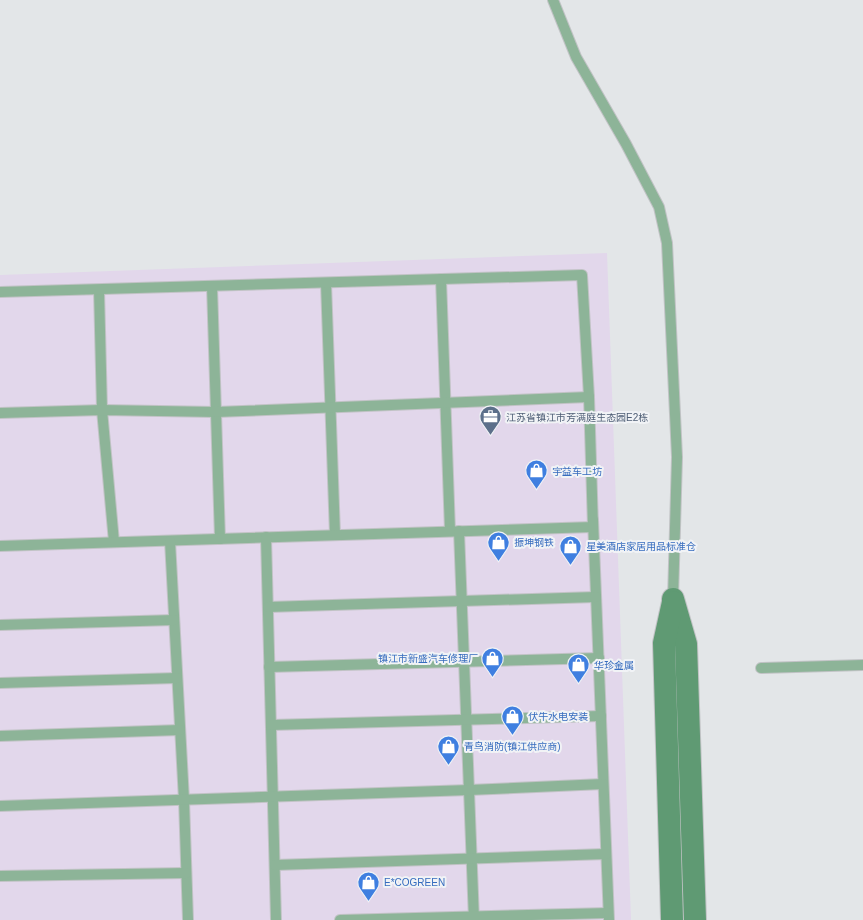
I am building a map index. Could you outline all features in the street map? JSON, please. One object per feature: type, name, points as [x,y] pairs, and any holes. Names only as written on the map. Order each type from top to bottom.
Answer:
[{"type":"street","points":[[672,920],[664,643],[673,599]]},
{"type":"street","points":[[673,599],[686,644],[695,920]]},
{"type":"lane","points":[[553,0],[576,57],[626,144],[659,207],[667,243],[677,457],[673,599]]},
{"type":"lane","points":[[0,292],[582,275],[589,397],[609,916],[340,920]]},
{"type":"lane","points":[[441,279],[445,403],[454,531],[462,601],[474,918]]},
{"type":"lane","points":[[326,283],[335,535]]},
{"type":"lane","points":[[212,286],[220,539]]},
{"type":"lane","points":[[100,290],[102,410],[114,542]]},
{"type":"lane","points":[[0,412],[102,410],[216,412],[589,397]]},
{"type":"lane","points":[[0,546],[593,527],[593,514]]},
{"type":"lane","points":[[266,537],[276,920]]},
{"type":"lane","points":[[170,541],[184,800],[188,920]]},
{"type":"lane","points":[[268,607],[596,597]]},
{"type":"lane","points":[[0,625],[174,620]]},
{"type":"lane","points":[[269,667],[599,658]]},
{"type":"lane","points":[[761,668],[863,665]]},
{"type":"lane","points":[[0,683],[177,678]]},
{"type":"lane","points":[[271,725],[601,716]]},
{"type":"lane","points":[[0,736],[180,730]]},
{"type":"lane","points":[[0,806],[604,784]]},
{"type":"lane","points":[[275,865],[606,854]]},
{"type":"lane","points":[[0,876],[186,873]]},
{"type":"shaded area","points":[[607,253],[631,920],[0,920],[0,275]]},
{"type":"place","name":"江苏省镇江市芳满庭生态园E2栋","points":[[491,436]]},
{"type":"place","name":"宇益车工坊","points":[[536,490]]},
{"type":"place","name":"振坤钢铁","points":[[498,562]]},
{"type":"place","name":"星美酒店家居用品标准仓","points":[[570,566]]},
{"type":"place","name":"镇江市新盛汽车修理厂","points":[[493,678]]},
{"type":"place","name":"华珍金属","points":[[578,684]]},
{"type":"place","name":"伏牛水电安装","points":[[513,736]]},
{"type":"place","name":"青鸟消防(镇江供应商)","points":[[449,766]]},
{"type":"place","name":"E*COGREEN","points":[[369,902]]}]
